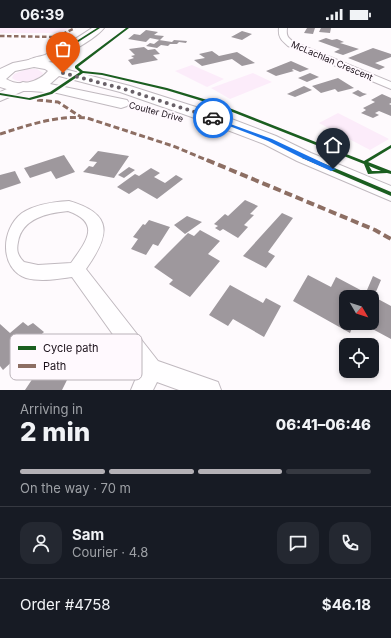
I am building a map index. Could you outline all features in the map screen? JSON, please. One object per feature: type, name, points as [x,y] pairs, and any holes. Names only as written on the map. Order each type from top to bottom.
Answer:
[{"type":"main road","points":[[0,77],[4,71],[11,68],[43,61],[78,42],[99,28]]},
{"type":"main road","points":[[0,97],[25,86],[47,80],[56,72],[54,68],[55,62],[78,42]]},
{"type":"main road","points":[[0,62],[30,63]]},
{"type":"main road","name":"Coulter Drive","points":[[30,63],[44,64],[63,73],[124,89],[214,119],[270,140],[304,157],[391,194]]},
{"type":"main road","name":"Coulter Drive","points":[[0,81],[8,85],[72,92],[147,109],[220,130],[274,149],[304,157]]},
{"type":"street","name":"McLachlan Crescent","points":[[283,28],[282,34],[284,39],[291,44],[391,86]]},
{"type":"street","points":[[68,206],[81,209],[90,215],[96,223],[97,233],[94,244],[76,270],[40,273],[25,271],[14,266],[7,257],[5,246],[9,235],[17,225],[28,216],[41,210],[68,206]]},
{"type":"street","points":[[76,270],[124,334]]},
{"type":"street","points":[[142,357],[151,369],[210,390]]},
{"type":"street","points":[[142,390],[151,369]]},
{"type":"shaded area","points":[[0,28],[69,28],[61,33],[0,33]]},
{"type":"shaded area","points":[[192,65],[224,79],[207,87],[175,71]]},
{"type":"shaded area","points":[[27,69],[37,69],[43,73],[37,79],[29,82],[20,82],[12,78],[14,74]]},
{"type":"shaded area","points":[[253,73],[272,82],[230,99],[211,88]]},
{"type":"shaded area","points":[[338,113],[389,139],[370,150],[319,123]]},
{"type":"building","points":[[307,28],[315,28],[313,34],[304,33]]},
{"type":"building","points":[[321,28],[331,28],[330,33],[319,32]]},
{"type":"building","points":[[146,30],[158,32],[154,35],[164,36],[160,40],[150,38],[146,42],[128,39],[134,34],[140,35]]},
{"type":"building","points":[[242,31],[252,34],[242,40],[231,37]]},
{"type":"building","points":[[326,38],[332,40],[337,39],[344,42],[340,43],[359,49],[343,55],[334,52],[340,49],[318,41]]},
{"type":"building","points":[[159,40],[172,42],[174,40],[187,41],[186,43],[179,42],[168,46],[161,45],[157,48],[146,46],[150,43],[154,44]]},
{"type":"building","points":[[144,47],[148,50],[155,49],[160,54],[153,55],[158,60],[132,65],[128,60],[134,58],[131,56],[135,55],[129,49]]},
{"type":"building","points":[[373,48],[391,54],[391,57],[375,63],[385,67],[379,70],[348,58]]},
{"type":"building","points":[[212,51],[219,56],[237,52],[255,63],[242,66],[232,59],[202,66],[194,60],[205,58],[199,54]]},
{"type":"building","points":[[291,61],[309,69],[300,72],[293,69],[292,70],[294,71],[276,76],[266,71]]},
{"type":"building","points":[[310,73],[319,77],[307,82],[298,78]]},
{"type":"building","points":[[338,78],[354,88],[338,92],[335,89],[321,93],[312,86]]},
{"type":"building","points":[[304,86],[312,90],[295,97],[287,94]]},
{"type":"building","points":[[358,90],[367,94],[360,97],[352,93]]},
{"type":"building","points":[[382,94],[391,98],[391,103],[389,104],[391,105],[391,116],[379,111],[375,113],[379,115],[373,118],[361,113],[366,110],[363,108],[375,102],[371,100]]},
{"type":"building","points":[[98,151],[129,156],[114,178],[83,172],[89,166],[93,167],[97,162],[89,161]]},
{"type":"building","points":[[64,155],[75,172],[56,179],[51,171],[30,178],[24,168]]},
{"type":"building","points":[[129,167],[135,170],[124,178],[118,175]]},
{"type":"building","points":[[151,168],[160,173],[154,177],[165,183],[176,175],[183,179],[157,199],[138,188],[129,194],[117,187],[135,174],[139,176]]},
{"type":"building","points":[[15,171],[21,183],[0,190],[0,175]]},
{"type":"building","points":[[245,200],[258,206],[250,214],[254,215],[244,225],[248,227],[238,238],[223,229],[220,231],[215,228],[218,226],[214,224],[225,214],[228,216]]},
{"type":"building","points":[[282,213],[293,218],[268,252],[275,256],[266,268],[243,256]]},
{"type":"building","points":[[187,216],[202,222],[185,234],[174,225]]},
{"type":"building","points":[[149,220],[170,227],[158,246],[153,244],[146,255],[131,249],[138,239],[133,237],[143,224],[145,225]]},
{"type":"building","points":[[200,230],[220,241],[208,254],[220,261],[190,297],[169,284],[173,280],[154,267],[188,233],[194,236]]},
{"type":"building","points":[[308,275],[331,287],[336,277],[360,290],[339,290],[339,327],[293,301]]},
{"type":"building","points":[[373,276],[381,280],[377,290],[367,290]]},
{"type":"building","points":[[230,285],[263,303],[266,298],[281,306],[264,337],[233,319],[228,326],[209,315]]},
{"type":"building","points":[[379,300],[391,306],[391,339],[374,330],[379,330]]},
{"type":"building","points":[[23,322],[28,326],[33,323],[44,332],[42,334],[10,334],[10,364],[3,370],[0,366],[0,324],[10,333]]},
{"type":"building","points":[[32,380],[67,380],[62,390],[25,390]]},
{"type":"marked path","points":[[0,36],[56,37],[75,28]]},
{"type":"marked path","points":[[37,100],[58,102],[81,117]]},
{"type":"marked path","points":[[0,134],[43,121],[65,117],[87,118],[173,146],[375,230],[391,239]]},
{"type":"cycle path","points":[[54,56],[99,28]]},
{"type":"cycle path","points":[[128,28],[76,67],[82,72],[102,74],[167,89],[213,103],[391,173]]},
{"type":"cycle path","points":[[0,94],[29,99],[51,93],[82,72]]},
{"type":"cycle path","points":[[385,172],[370,173],[365,162],[391,146]]},
{"type":"cycle path","points":[[304,157],[391,194]]},
{"type":"way so far","points":[[63,73],[124,89],[213,118]]},
{"type":"route","points":[[213,118],[270,140],[304,157],[333,169]]}]
